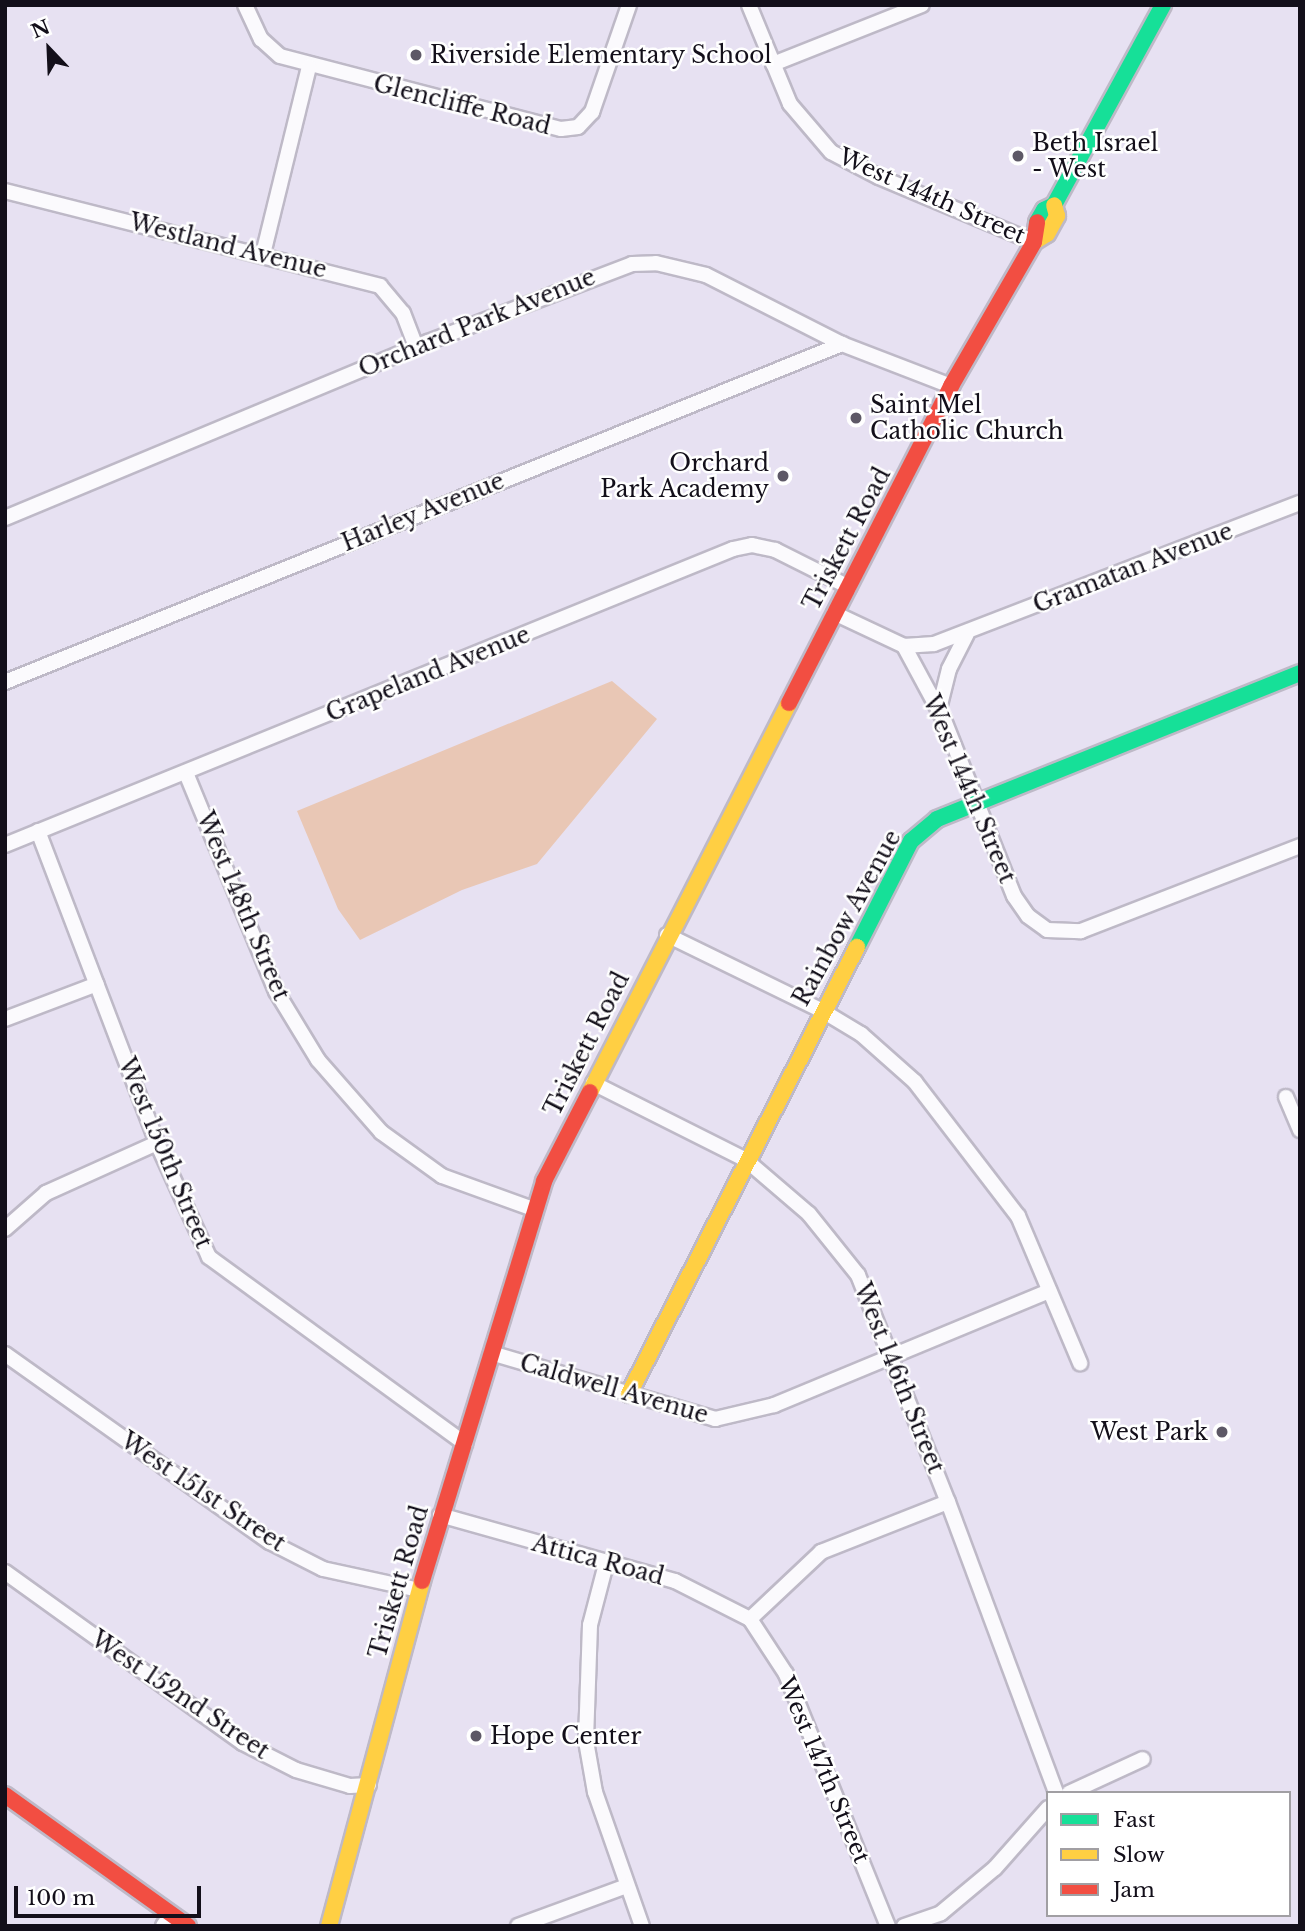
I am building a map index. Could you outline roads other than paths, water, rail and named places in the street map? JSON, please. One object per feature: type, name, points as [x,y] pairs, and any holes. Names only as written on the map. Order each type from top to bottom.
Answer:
[{"type":"main road","name":"Triskett Road","points":[[329,1926],[440,1515],[465,1444],[533,1209],[667,935],[951,386],[1034,242],[1035,225],[1044,210],[1054,205],[1163,5]]},
{"type":"main road","name":"Rainbow Avenue","points":[[629,1394],[821,1010],[911,841],[937,819],[1300,673]]},
{"type":"main road","points":[[5,1795],[167,1920],[188,1926]]},
{"type":"street","name":"Glencliffe Road","points":[[245,5],[261,39],[280,56],[309,67],[561,129],[578,127],[592,112],[629,5]]},
{"type":"street","name":"West 144th Street","points":[[749,5],[773,64],[802,123],[831,152],[879,177],[1034,242]]},
{"type":"street","points":[[773,64],[922,5]]},
{"type":"street","points":[[263,254],[309,67]]},
{"type":"street","name":"Westland Avenue","points":[[5,191],[263,254],[380,286],[402,313],[416,347]]},
{"type":"street","name":"Orchard Park Avenue","points":[[5,518],[601,273],[656,263],[706,275],[842,344],[951,386]]},
{"type":"street","name":"Harley Avenue","points":[[5,682],[842,344]]},
{"type":"street","name":"Gramatan Avenue","points":[[904,646],[934,644],[967,634],[1300,503]]},
{"type":"street","name":"Grapeland Avenue","points":[[5,845],[733,549],[752,545],[775,550],[849,587]]},
{"type":"street","points":[[834,613],[904,646]]},
{"type":"street","points":[[939,709],[948,669],[967,634]]},
{"type":"street","name":"West 144th Street","points":[[904,646],[939,709],[1014,896],[1028,916],[1047,930],[1081,931],[1300,846]]},
{"type":"street","name":"West 148th Street","points":[[186,773],[276,990],[318,1060],[381,1132],[442,1176],[533,1209]]},
{"type":"street","name":"West 150th Street","points":[[38,831],[157,1143],[209,1257],[465,1444]]},
{"type":"street","points":[[667,935],[821,1010],[860,1034],[915,1082],[1018,1216],[1080,1363]]},
{"type":"street","points":[[5,1019],[97,984]]},
{"type":"street","name":"West 146th Street","points":[[593,1083],[746,1160],[787,1192],[839,1246],[858,1275],[948,1502],[1055,1791]]},
{"type":"street","points":[[1286,1097],[1300,1129]]},
{"type":"street","points":[[5,1229],[46,1193],[157,1143]]},
{"type":"street","name":"Caldwell Avenue","points":[[491,1353],[715,1419],[774,1405],[1049,1291]]},
{"type":"street","name":"West 151st Street","points":[[5,1354],[270,1542],[323,1569],[419,1590]]},
{"type":"street","points":[[750,1619],[821,1552],[948,1502]]},
{"type":"street","name":"Attica Road","points":[[440,1515],[606,1564],[675,1580],[750,1619]]},
{"type":"street","points":[[606,1564],[590,1625],[586,1741],[595,1792],[642,1926]]},
{"type":"street","name":"West 152nd Street","points":[[5,1572],[243,1743],[296,1770],[350,1786],[369,1785]]},
{"type":"street","name":"West 147th Street","points":[[750,1619],[786,1674],[888,1926]]},
{"type":"street","points":[[1073,1791],[1143,1759]]},
{"type":"street","points":[[904,1926],[941,1913],[995,1868],[1046,1810]]},
{"type":"street","points":[[518,1926],[627,1886]]},
{"type":"place","name":"Riverside Elementary School","points":[[416,55]]},
{"type":"place","name":"Beth Israel - West","points":[[1018,156]]},
{"type":"place","name":"Saint Mel Catholic Church","points":[[856,418]]},
{"type":"place","name":"Orchard Park Academy","points":[[783,476]]},
{"type":"place","name":"West Park","points":[[1222,1432]]},
{"type":"place","name":"Hope Center","points":[[476,1736]]}]
